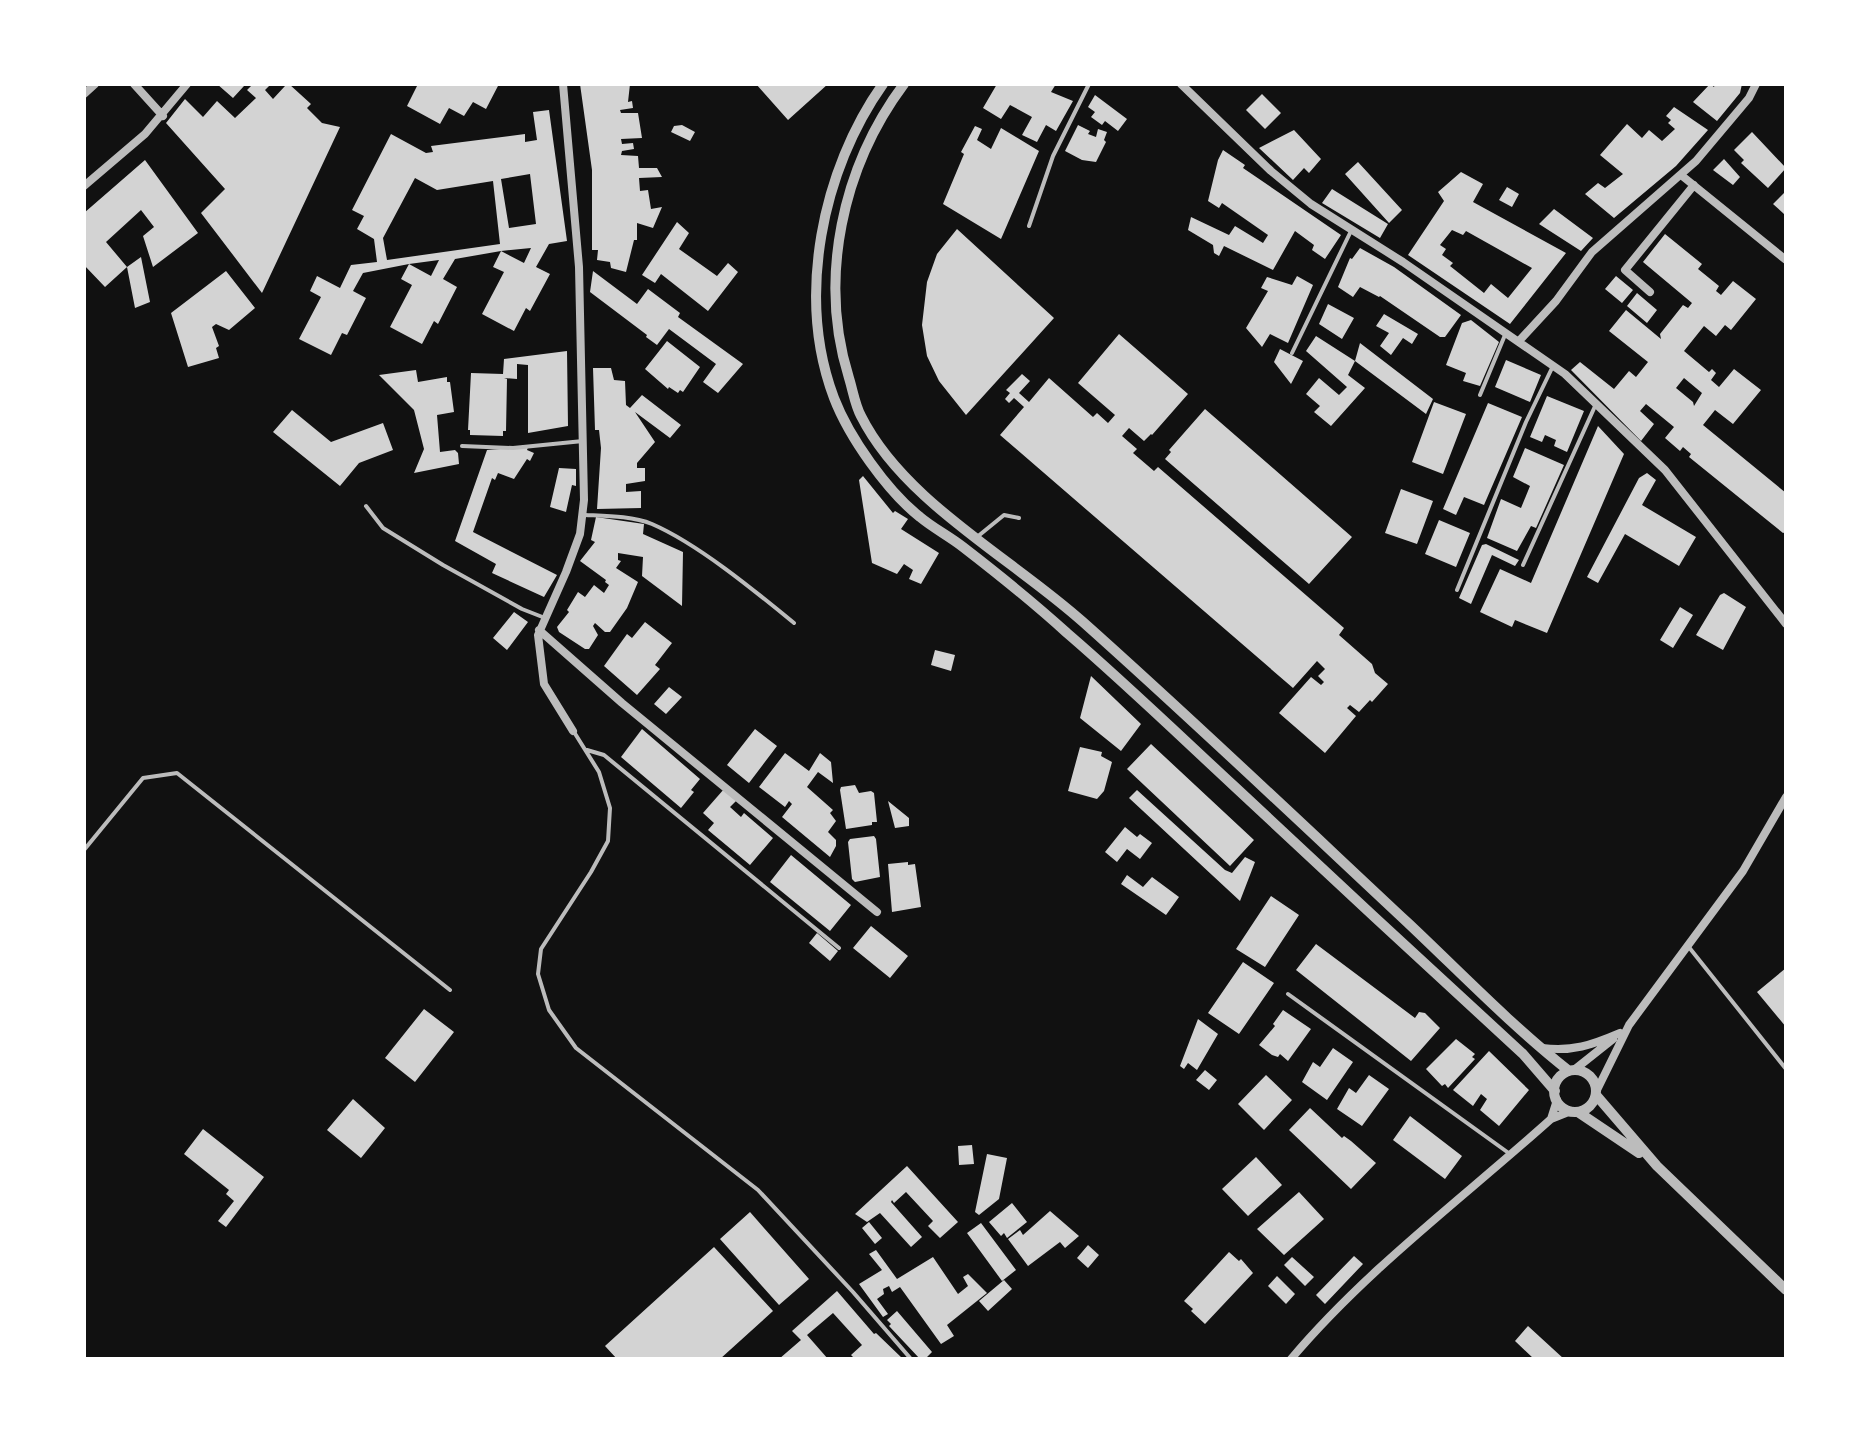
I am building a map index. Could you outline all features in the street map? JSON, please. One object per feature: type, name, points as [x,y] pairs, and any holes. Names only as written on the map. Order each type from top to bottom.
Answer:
[{"type":"street","points":[[84,94],[95,84]]},
{"type":"street","points":[[134,84],[163,116]]},
{"type":"street","points":[[84,186],[163,116],[187,84]]},
{"type":"street","points":[[563,84],[579,267],[582,514],[580,534],[571,560],[539,630],[544,684],[573,731]]},
{"type":"street","points":[[883,84],[861,115],[838,167],[820,238],[816,283],[821,352],[834,399],[888,486],[919,517],[962,546],[1066,632],[1157,715],[1523,1054],[1563,1108],[1575,1111],[1615,1134],[1657,1166]]},
{"type":"street","points":[[904,84],[879,122],[857,167],[837,240],[834,288],[842,357],[860,416],[892,463],[932,503],[1091,629],[1542,1048],[1571,1071],[1589,1075],[1595,1083],[1596,1093],[1657,1166],[1786,1290]]},
{"type":"street","points":[[1181,84],[1271,171],[1311,204],[1507,332],[1553,366],[1596,404],[1665,470],[1786,624]]},
{"type":"street","points":[[1519,341],[1556,301],[1592,252],[1681,175],[1749,98],[1756,84]]},
{"type":"street","points":[[1681,175],[1786,260]]},
{"type":"street","points":[[1650,292],[1625,270],[1694,185]]},
{"type":"street","points":[[539,630],[622,703],[877,912]]},
{"type":"street","points":[[1291,1359],[1328,1318],[1423,1227],[1551,1119],[1591,1105],[1629,1025],[1756,851],[1786,797]]},
{"type":"street","points":[[1551,1119],[1558,1079],[1629,1025]]},
{"type":"street","points":[[1542,1048],[1563,1051],[1578,1049],[1620,1033]]},
{"type":"lane","points":[[1029,226],[1053,156],[1089,84]]},
{"type":"lane","points":[[1292,353],[1351,231]]},
{"type":"lane","points":[[1480,395],[1507,332]]},
{"type":"lane","points":[[1457,590],[1526,422],[1553,366]]},
{"type":"lane","points":[[1523,565],[1596,404]]},
{"type":"lane","points":[[462,446],[513,448],[583,441]]},
{"type":"lane","points":[[366,506],[383,528],[522,609],[545,618]]},
{"type":"lane","points":[[582,514],[651,524],[691,547],[794,623]]},
{"type":"lane","points":[[977,537],[1004,515],[1019,518]]},
{"type":"lane","points":[[573,731],[599,772],[610,808],[608,841],[541,949],[538,974],[549,1010],[576,1048],[758,1190],[911,1359]]},
{"type":"lane","points":[[586,750],[604,755],[839,948]]},
{"type":"lane","points":[[84,850],[143,778],[177,773],[450,990]]},
{"type":"lane","points":[[1687,945],[1786,1069]]},
{"type":"lane","points":[[1288,994],[1511,1154]]},
{"type":"building","points":[[217,84],[241,84],[244,86],[233,98]]},
{"type":"building","points":[[253,84],[271,84],[265,90],[273,99],[285,86],[283,84],[289,84],[311,104],[307,108],[322,123],[340,127],[262,293],[201,213],[225,189],[166,123],[185,99],[203,117],[217,101],[235,118],[256,98],[247,90]]},
{"type":"building","points":[[418,84],[499,84],[486,109],[473,102],[464,116],[449,108],[440,124],[407,106]]},
{"type":"building","points":[[580,84],[630,84],[628,102],[632,101],[633,108],[620,110],[621,113],[638,113],[642,138],[621,139],[622,144],[633,143],[634,149],[622,151],[621,155],[638,156],[639,168],[657,168],[662,177],[639,178],[640,191],[648,190],[651,209],[662,207],[653,228],[637,223],[637,240],[634,240],[626,272],[611,268],[610,262],[597,260],[598,250],[592,250],[592,170]]},
{"type":"building","points":[[756,84],[828,84],[788,120]]},
{"type":"building","points":[[997,84],[1056,84],[1051,92],[1073,101],[1056,131],[1046,125],[1037,142],[1022,135],[1032,117],[1010,105],[1001,119],[983,108]]},
{"type":"building","points":[[1710,84],[1714,87],[1715,84],[1742,84],[1740,93],[1717,121],[1693,102]]},
{"type":"building","points":[[1262,94],[1281,113],[1265,129],[1246,110]]},
{"type":"building","points":[[1095,95],[1127,119],[1118,131],[1105,121],[1102,125],[1091,117],[1095,112],[1088,107]]},
{"type":"building","points":[[1674,107],[1708,130],[1676,166],[1614,218],[1585,194],[1598,183],[1605,188],[1623,174],[1600,155],[1627,124],[1642,138],[1649,130],[1662,141],[1675,129],[1666,116]]},
{"type":"building","points":[[549,110],[567,241],[549,244],[536,267],[550,274],[530,311],[526,308],[514,331],[482,314],[504,272],[493,267],[501,251],[455,259],[443,279],[457,287],[438,324],[434,321],[422,344],[390,327],[412,285],[401,279],[409,264],[363,273],[353,291],[366,298],[347,335],[342,333],[331,355],[299,339],[321,297],[310,291],[317,276],[340,288],[351,265],[377,262],[374,239],[357,229],[364,216],[352,210],[391,134],[426,153],[433,152],[431,146],[525,134],[525,142],[537,140],[533,112]],"holes":[[[530,174],[536,224],[509,228],[501,179]],[[415,178],[437,190],[493,181],[500,244],[387,260],[383,238]],[[531,248],[524,263],[501,251]],[[439,260],[431,276],[409,264]]]},
{"type":"building","points":[[682,125],[695,132],[690,141],[671,132],[674,126]]},
{"type":"building","points":[[1078,125],[1096,137],[1098,129],[1107,132],[1106,142],[1096,162],[1082,160],[1065,151]]},
{"type":"building","points":[[975,126],[982,129],[977,140],[991,149],[1001,128],[1039,151],[1001,239],[943,204],[964,154],[961,152]]},
{"type":"building","points":[[1294,130],[1321,159],[1309,173],[1304,168],[1293,180],[1259,148]]},
{"type":"building","points":[[1752,132],[1786,168],[1768,188],[1741,163],[1744,160],[1734,150]]},
{"type":"building","points":[[1223,150],[1245,165],[1243,168],[1341,235],[1325,259],[1312,250],[1314,245],[1295,231],[1273,270],[1224,246],[1219,256],[1214,253],[1213,245],[1188,230],[1191,217],[1229,235],[1235,226],[1263,243],[1268,235],[1222,203],[1219,208],[1208,201]]},
{"type":"building","points":[[1724,159],[1740,177],[1733,185],[1713,170]]},
{"type":"building","points":[[145,160],[198,233],[153,267],[143,236],[154,227],[141,210],[106,242],[127,267],[105,287],[84,265],[84,213]]},
{"type":"building","points":[[1358,162],[1402,210],[1389,223],[1345,174]]},
{"type":"building","points":[[1461,172],[1483,184],[1473,202],[1566,253],[1510,324],[1408,255],[1444,201],[1438,192]],"holes":[[[1452,230],[1463,235],[1466,231],[1532,268],[1508,298],[1491,284],[1484,293],[1450,266],[1453,263],[1442,255],[1446,249],[1440,245]]]},
{"type":"building","points":[[1507,187],[1519,194],[1512,207],[1499,200]]},
{"type":"building","points":[[1332,189],[1388,224],[1380,238],[1322,203]]},
{"type":"building","points":[[1786,191],[1786,212],[1784,214],[1773,204]]},
{"type":"building","points":[[1554,209],[1593,238],[1581,251],[1539,224]]},
{"type":"building","points":[[677,222],[689,233],[679,249],[717,276],[728,263],[738,272],[708,311],[661,274],[655,283],[642,275]]},
{"type":"building","points":[[957,229],[1054,318],[966,415],[939,381],[927,356],[922,325],[927,282],[937,254]]},
{"type":"building","points":[[1665,234],[1702,264],[1698,269],[1719,286],[1716,291],[1721,295],[1733,281],[1756,299],[1731,330],[1725,325],[1716,336],[1704,326],[1684,351],[1709,372],[1712,369],[1716,373],[1711,380],[1719,387],[1734,369],[1761,390],[1733,424],[1715,410],[1703,425],[1786,493],[1786,532],[1783,533],[1689,457],[1691,454],[1683,447],[1680,451],[1665,438],[1674,427],[1646,404],[1640,411],[1654,424],[1641,441],[1571,370],[1580,362],[1614,389],[1629,371],[1636,377],[1648,362],[1609,331],[1626,310],[1661,339],[1660,334],[1683,305],[1688,308],[1692,303],[1643,262]],"holes":[[[1684,378],[1702,393],[1694,406],[1676,388]]]},
{"type":"building","points":[[1360,248],[1394,267],[1461,315],[1445,337],[1440,337],[1380,296],[1360,287],[1353,297],[1338,287],[1350,258]]},
{"type":"building","points":[[141,257],[150,302],[135,308],[127,267]]},
{"type":"building","points":[[226,271],[255,308],[229,330],[216,324],[212,327],[219,346],[216,348],[219,358],[188,367],[171,313]]},
{"type":"building","points":[[593,271],[637,304],[648,289],[680,313],[678,317],[743,364],[718,393],[703,382],[716,364],[669,329],[657,345],[646,337],[590,292]]},
{"type":"building","points":[[1297,276],[1313,285],[1288,343],[1270,334],[1262,347],[1246,328],[1268,291],[1261,288],[1267,277],[1292,285]]},
{"type":"building","points":[[1616,276],[1633,290],[1622,303],[1605,289]]},
{"type":"building","points":[[1637,293],[1657,310],[1647,323],[1627,306]]},
{"type":"building","points":[[1328,304],[1354,318],[1342,339],[1319,324]]},
{"type":"building","points":[[1384,314],[1418,334],[1412,344],[1403,338],[1391,355],[1380,346],[1389,333],[1376,326]]},
{"type":"building","points":[[1471,320],[1499,342],[1480,386],[1463,381],[1466,373],[1446,365],[1462,323]]},
{"type":"building","points":[[1119,334],[1188,394],[1144,441],[1129,428],[1122,436],[1137,449],[1133,453],[1154,471],[1158,467],[1344,628],[1339,635],[1372,664],[1375,673],[1388,684],[1359,712],[1350,705],[1347,708],[1356,716],[1325,753],[1279,713],[1311,677],[1321,685],[1324,682],[1318,676],[1325,669],[1317,661],[1293,688],[1000,435],[1024,407],[1014,398],[1009,403],[1005,399],[1010,393],[1006,390],[1022,374],[1030,381],[1019,393],[1029,402],[1049,378],[1093,417],[1097,413],[1108,423],[1115,415],[1078,383]]},
{"type":"building","points":[[1316,336],[1355,361],[1348,375],[1365,388],[1331,426],[1314,412],[1320,406],[1306,394],[1319,378],[1339,395],[1347,387],[1306,351]]},
{"type":"building","points":[[667,341],[700,367],[683,392],[668,389],[645,369]]},
{"type":"building","points":[[1360,343],[1433,399],[1426,414],[1355,361]]},
{"type":"building","points":[[1280,349],[1303,361],[1291,384],[1274,362]]},
{"type":"building","points":[[567,351],[568,426],[528,433],[528,365],[517,364],[517,379],[504,378],[507,379],[506,431],[503,431],[503,436],[470,435],[471,373],[503,374],[504,359]]},
{"type":"building","points":[[1506,360],[1541,375],[1530,402],[1495,387]]},
{"type":"building","points":[[593,368],[611,368],[614,380],[625,381],[626,405],[630,408],[642,395],[681,425],[670,438],[635,412],[655,442],[637,463],[637,468],[645,468],[645,481],[626,484],[626,492],[641,491],[641,508],[597,509],[601,448],[599,430],[595,430]]},
{"type":"building","points":[[416,370],[418,382],[447,377],[447,382],[450,382],[454,412],[437,415],[440,452],[455,450],[459,464],[414,473],[424,449],[414,410],[379,375]]},
{"type":"building","points":[[1547,396],[1584,411],[1567,452],[1554,446],[1556,440],[1545,435],[1542,442],[1530,437]]},
{"type":"building","points":[[1434,402],[1466,414],[1443,474],[1412,462]]},
{"type":"building","points":[[1488,403],[1522,417],[1484,505],[1464,497],[1456,515],[1443,509]]},
{"type":"building","points":[[1205,409],[1352,537],[1309,584],[1165,459],[1171,452],[1169,450]]},
{"type":"building","points":[[292,410],[331,442],[383,423],[393,450],[359,463],[340,486],[273,432]]},
{"type":"building","points":[[1598,426],[1624,454],[1547,633],[1515,620],[1512,627],[1480,612],[1500,569],[1531,583]]},
{"type":"building","points":[[528,447],[527,450],[534,453],[514,479],[498,473],[495,480],[492,478],[473,532],[557,575],[544,597],[492,573],[496,564],[455,541],[487,450]]},
{"type":"building","points":[[1525,448],[1564,465],[1536,528],[1531,526],[1517,551],[1487,538],[1501,499],[1521,508],[1530,486],[1513,477]]},
{"type":"building","points":[[559,468],[576,469],[576,486],[572,485],[566,512],[550,507]]},
{"type":"building","points":[[1647,473],[1656,480],[1642,505],[1696,537],[1679,566],[1625,534],[1598,583],[1587,577],[1639,478]]},
{"type":"building","points":[[863,476],[893,513],[895,511],[908,519],[901,529],[939,553],[921,584],[909,579],[913,570],[904,564],[897,574],[872,563],[859,480]]},
{"type":"building","points":[[1401,489],[1433,501],[1417,544],[1385,533]]},
{"type":"building","points":[[596,517],[644,524],[643,534],[683,552],[682,606],[642,576],[643,557],[618,553],[618,560],[621,561],[616,568],[638,582],[627,608],[610,632],[605,632],[595,623],[593,626],[598,635],[589,649],[585,649],[559,632],[557,627],[569,612],[567,610],[578,592],[585,597],[594,585],[604,593],[609,585],[580,561],[595,542],[591,540]]},
{"type":"building","points":[[1439,520],[1470,533],[1456,567],[1425,554]]},
{"type":"building","points":[[1486,544],[1519,560],[1515,566],[1492,555],[1471,604],[1459,598],[1482,545]]},
{"type":"building","points":[[1724,593],[1746,607],[1723,650],[1696,635]]},
{"type":"building","points":[[1680,607],[1693,615],[1673,648],[1660,640]]},
{"type":"building","points":[[514,612],[528,622],[507,650],[493,638]]},
{"type":"building","points":[[645,622],[672,643],[655,665],[660,669],[637,695],[604,666],[627,634],[632,638]]},
{"type":"building","points":[[935,650],[955,655],[951,671],[931,665]]},
{"type":"building","points":[[1091,676],[1141,724],[1121,751],[1080,718]]},
{"type":"building","points":[[669,687],[682,697],[666,714],[654,704]]},
{"type":"building","points":[[642,729],[700,779],[681,808],[621,757]]},
{"type":"building","points":[[755,729],[777,746],[749,783],[727,765]]},
{"type":"building","points":[[1151,744],[1254,840],[1230,866],[1127,769]]},
{"type":"building","points":[[1080,747],[1102,752],[1101,756],[1112,762],[1104,791],[1097,799],[1068,791]]},
{"type":"building","points":[[785,753],[809,771],[820,753],[831,762],[833,783],[818,772],[807,787],[833,810],[830,813],[836,821],[828,832],[836,840],[836,846],[830,857],[782,817],[792,804],[789,801],[785,807],[759,787]]},
{"type":"building","points":[[855,785],[859,793],[874,793],[877,822],[846,829],[840,790],[841,787]]},
{"type":"building","points":[[724,789],[737,800],[730,807],[741,817],[744,813],[773,838],[750,865],[708,830],[714,823],[703,813]]},
{"type":"building","points":[[1137,790],[1225,870],[1232,873],[1245,857],[1255,862],[1240,901],[1129,798]]},
{"type":"building","points":[[888,801],[909,818],[909,826],[895,828]]},
{"type":"building","points":[[1125,827],[1137,837],[1140,834],[1152,843],[1140,859],[1127,849],[1117,862],[1105,852]]},
{"type":"building","points":[[874,836],[880,877],[855,882],[852,879],[848,842],[850,839]]},
{"type":"building","points":[[791,855],[851,905],[830,931],[770,882]]},
{"type":"building","points":[[908,862],[908,865],[915,864],[921,907],[892,912],[888,864]]},
{"type":"building","points":[[1127,875],[1143,887],[1152,877],[1179,897],[1166,915],[1121,884]]},
{"type":"building","points":[[1271,896],[1299,915],[1265,967],[1236,949]]},
{"type":"building","points":[[871,926],[908,956],[890,978],[853,948]]},
{"type":"building","points":[[817,933],[838,951],[830,961],[809,943]]},
{"type":"building","points":[[1316,944],[1415,1018],[1419,1012],[1425,1013],[1440,1028],[1411,1061],[1296,970]]},
{"type":"building","points":[[1243,962],[1274,983],[1239,1034],[1208,1013]]},
{"type":"building","points":[[1786,968],[1786,1027],[1757,992]]},
{"type":"building","points":[[424,1009],[454,1032],[415,1082],[385,1058]]},
{"type":"building","points":[[1283,1010],[1311,1029],[1288,1061],[1280,1054],[1278,1057],[1272,1055],[1259,1045],[1275,1026],[1273,1024]]},
{"type":"building","points":[[1198,1019],[1218,1034],[1197,1070],[1188,1063],[1184,1069],[1180,1066]]},
{"type":"building","points":[[1456,1039],[1475,1054],[1472,1057],[1475,1059],[1448,1088],[1445,1084],[1442,1086],[1426,1069]]},
{"type":"building","points":[[1333,1048],[1353,1062],[1327,1100],[1302,1082],[1313,1062],[1320,1067]]},
{"type":"building","points":[[1489,1051],[1529,1090],[1499,1126],[1480,1110],[1487,1099],[1481,1094],[1473,1106],[1453,1090]]},
{"type":"building","points":[[1205,1070],[1217,1080],[1209,1090],[1196,1080]]},
{"type":"building","points":[[1266,1075],[1292,1100],[1264,1130],[1238,1104]]},
{"type":"building","points":[[1369,1075],[1389,1089],[1362,1126],[1337,1109],[1349,1088],[1356,1093]]},
{"type":"building","points":[[353,1099],[385,1128],[361,1158],[327,1130]]},
{"type":"building","points":[[1310,1108],[1342,1138],[1344,1136],[1351,1141],[1376,1163],[1351,1189],[1289,1130]]},
{"type":"building","points":[[1410,1116],[1462,1156],[1445,1179],[1393,1140]]},
{"type":"building","points":[[203,1129],[264,1177],[226,1227],[218,1221],[234,1201],[226,1194],[229,1190],[184,1154]]},
{"type":"building","points":[[972,1145],[974,1164],[959,1165],[958,1146]]},
{"type":"building","points":[[987,1154],[1007,1158],[999,1199],[979,1215],[975,1212]]},
{"type":"building","points":[[1256,1157],[1282,1185],[1248,1216],[1222,1189]]},
{"type":"building","points":[[907,1166],[958,1222],[940,1238],[928,1226],[933,1221],[906,1192],[894,1203],[891,1202],[922,1237],[911,1247],[880,1213],[867,1222],[855,1214]]},
{"type":"building","points":[[1299,1192],[1324,1219],[1284,1255],[1257,1229]]},
{"type":"building","points":[[1012,1203],[1027,1222],[1007,1238],[1004,1233],[1001,1236],[989,1222]]},
{"type":"building","points":[[1050,1211],[1079,1236],[1065,1248],[1060,1242],[1028,1266],[1008,1239],[1020,1230],[1023,1235]]},
{"type":"building","points":[[750,1212],[809,1279],[779,1305],[720,1239]]},
{"type":"building","points":[[869,1222],[882,1238],[875,1244],[862,1228]]},
{"type":"building","points":[[981,1223],[1016,1270],[1002,1281],[967,1233]]},
{"type":"building","points":[[1088,1245],[1099,1255],[1088,1268],[1077,1258]]},
{"type":"building","points":[[714,1247],[773,1311],[720,1359],[617,1359],[605,1346]]},
{"type":"building","points":[[876,1250],[897,1279],[933,1257],[958,1294],[968,1286],[963,1277],[968,1274],[987,1293],[947,1325],[954,1336],[941,1344],[900,1287],[892,1292],[889,1286],[883,1289],[884,1294],[877,1299],[888,1314],[883,1317],[859,1284],[882,1270],[869,1254]]},
{"type":"building","points":[[1229,1252],[1239,1261],[1241,1259],[1253,1273],[1205,1324],[1184,1301]]},
{"type":"building","points":[[1354,1256],[1363,1264],[1325,1304],[1316,1295]]},
{"type":"building","points":[[1292,1257],[1314,1277],[1305,1286],[1284,1265]]},
{"type":"building","points":[[1277,1276],[1295,1294],[1286,1304],[1268,1286]]},
{"type":"building","points":[[1004,1280],[1012,1289],[988,1311],[979,1301]]},
{"type":"building","points":[[837,1291],[874,1334],[903,1359],[855,1359],[851,1355],[862,1345],[833,1313],[807,1335],[828,1359],[779,1359],[801,1340],[792,1331]]},
{"type":"building","points":[[897,1311],[932,1352],[925,1359],[920,1359],[889,1326],[891,1324],[887,1320]]},
{"type":"building","points":[[1528,1326],[1564,1359],[1534,1359],[1515,1341]]}]
